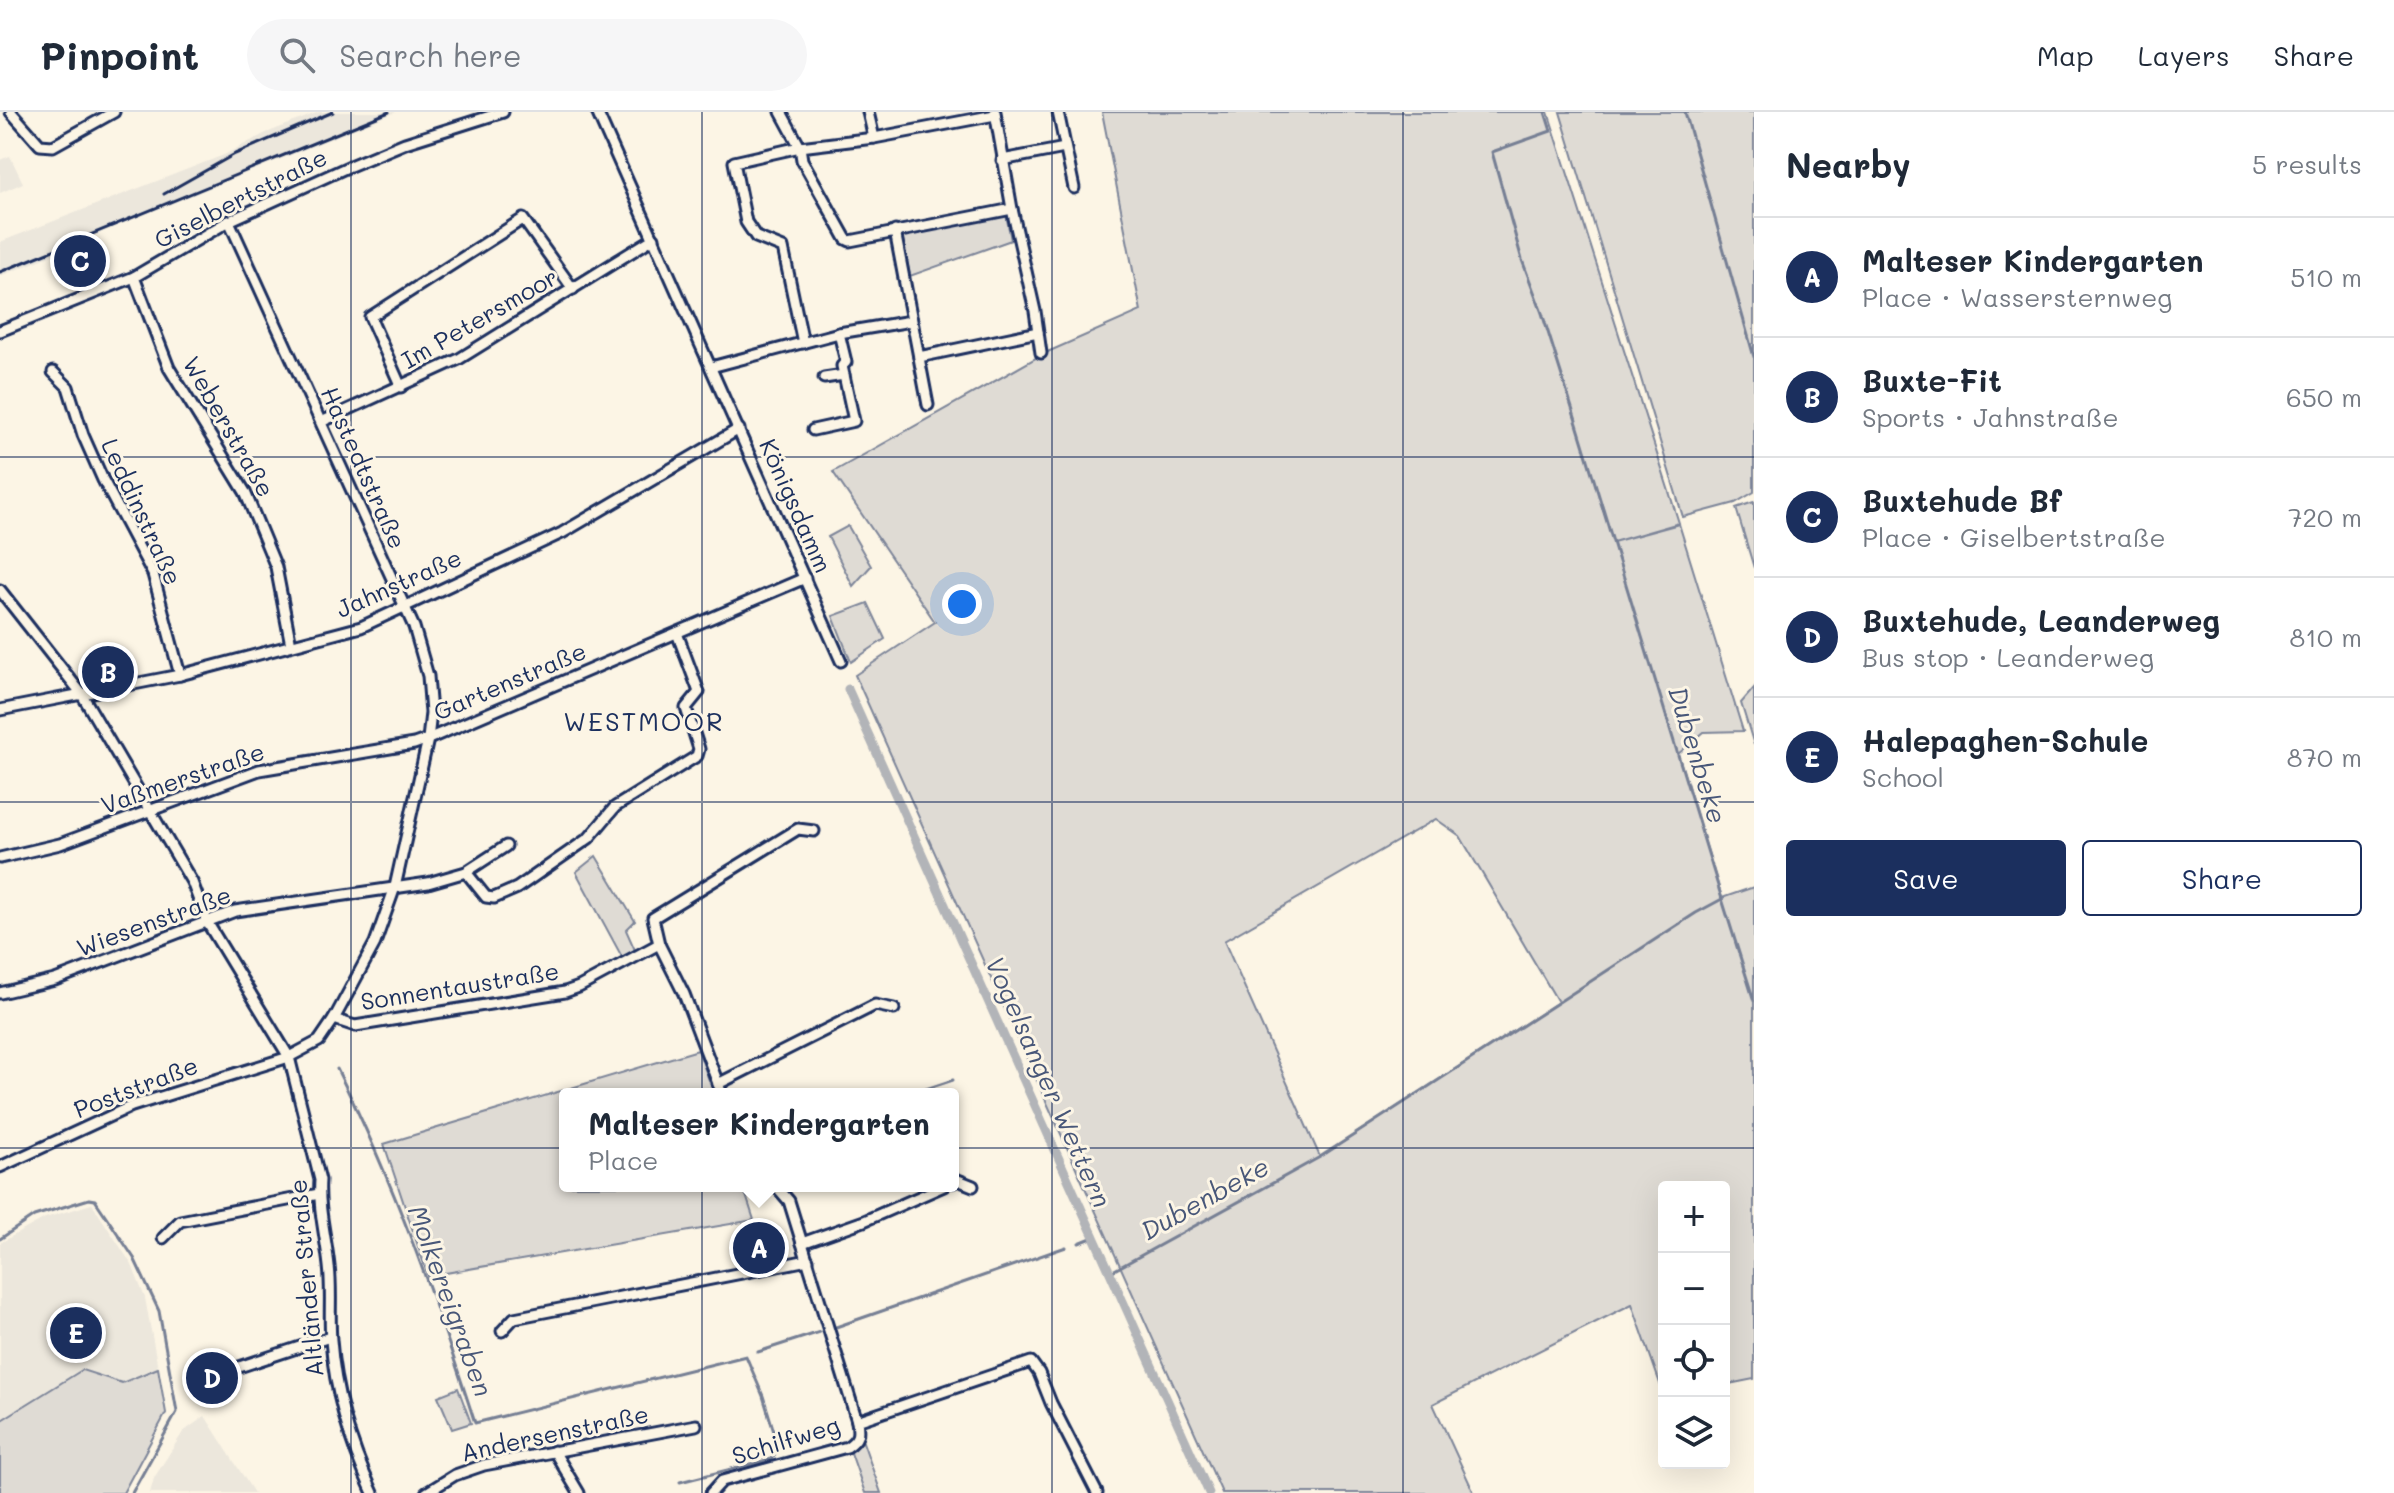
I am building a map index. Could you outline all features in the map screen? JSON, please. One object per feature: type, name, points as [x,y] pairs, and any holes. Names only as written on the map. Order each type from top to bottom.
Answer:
[{"type":"street","points":[[11,112],[40,145],[53,146],[114,112]]},
{"type":"street","name":"Giselbertstraße","points":[[0,331],[134,277],[229,221],[405,143],[503,112]]},
{"type":"street","name":"Königsdamm","points":[[597,112],[841,661]]},
{"type":"street","points":[[781,112],[800,147],[802,160],[846,239],[855,241],[1012,209]]},
{"type":"street","points":[[868,112],[874,138]]},
{"type":"street","points":[[1058,112],[1074,188]]},
{"type":"street","points":[[803,343],[783,248],[756,237],[746,222],[734,162],[800,147],[874,138],[995,114],[1041,353]]},
{"type":"street","points":[[1002,160],[1065,148]]},
{"type":"street","points":[[401,387],[370,317],[523,219],[573,289]]},
{"type":"street","name":"Hastedtstraße","points":[[229,221],[414,627],[428,676],[431,713],[428,739]]},
{"type":"street","points":[[895,231],[928,405]]},
{"type":"street","name":"Im Petersmoor","points":[[321,422],[459,359],[654,238]]},
{"type":"street","name":"Weberstraße","points":[[134,277],[169,368],[252,506],[276,567],[291,645]]},
{"type":"street","points":[[711,367],[839,333],[911,321]]},
{"type":"street","points":[[919,357],[1038,332]]},
{"type":"street","points":[[813,430],[854,421],[842,366],[846,362],[839,333]]},
{"type":"street","name":"Leddinstraße","points":[[53,372],[68,387],[83,435],[103,480],[153,574],[180,675]]},
{"type":"street","points":[[824,378],[844,375]]},
{"type":"street","name":"Jahnstraße","points":[[0,710],[180,675],[361,627],[562,533],[739,429]]},
{"type":"street","name":"Gartenstraße","points":[[289,1057],[319,1041],[375,943],[395,887],[428,739],[805,578]]},
{"type":"street","name":"Altländer Straße","points":[[0,590],[81,693],[192,882],[207,922],[289,1057],[320,1180],[319,1194],[330,1269],[330,1337],[347,1430],[373,1493]]},
{"type":"street","points":[[466,872],[486,897],[494,898],[517,888],[583,843],[615,807],[697,756],[699,749],[686,708],[699,692],[677,633]]},
{"type":"street","name":"Vaßmerstraße","points":[[0,858],[60,844],[259,770],[428,739]]},
{"type":"street","points":[[720,1088],[684,994],[659,944],[653,918],[798,829],[814,831]]},
{"type":"street","name":"Wiesenstraße","points":[[0,993],[55,980],[235,911],[428,883],[466,872],[506,846]]},
{"type":"street","name":"Sonnentaustraße","points":[[334,1019],[355,1026],[565,992],[659,944]]},
{"type":"street","points":[[718,1084],[875,1005],[894,1009]]},
{"type":"street","name":"Poststraße","points":[[0,1167],[132,1106],[289,1057]]},
{"type":"street","points":[[959,1180],[973,1186]]},
{"type":"street","points":[[781,1192],[789,1201],[857,1421],[1031,1362],[1097,1493]]},
{"type":"street","points":[[802,1243],[864,1221],[930,1192]]},
{"type":"street","points":[[163,1238],[180,1221],[319,1194]]},
{"type":"street","points":[[502,1331],[514,1318],[808,1260]]},
{"type":"street","points":[[221,1373],[330,1337]]},
{"type":"street","name":"Schilfweg","points":[[711,1493],[722,1481],[847,1447],[857,1441],[857,1421]]},
{"type":"street","name":"Andersenstraße","points":[[426,1493],[455,1475],[484,1465],[696,1425]]},
{"type":"street","points":[[554,1451],[579,1493]]},
{"type":"shaded area","points":[[319,112],[396,112],[84,239],[94,263],[73,272],[65,250],[0,276],[0,242],[224,155],[264,134]]},
{"type":"shaded area","points":[[1102,112],[1548,112],[1679,523],[1613,542],[1679,524],[1743,731],[1704,732],[1678,754],[1722,898],[1754,887],[1754,1379],[1730,1384],[1730,1181],[1658,1181],[1658,1378],[1632,1304],[1433,1404],[1474,1493],[1222,1493],[855,675],[935,622],[833,472],[1043,354],[1141,311]],"holes":[[[1436,819],[1460,836],[1558,1002],[1320,1157],[1224,941]]]},
{"type":"shaded area","points":[[1560,112],[1754,112],[1754,492],[1735,503],[1683,517]]},
{"type":"shaded area","points":[[10,156],[23,183],[0,193],[0,160]]},
{"type":"shaded area","points":[[1006,214],[1011,240],[910,276],[902,235]]},
{"type":"shaded area","points":[[1754,502],[1754,568],[1736,508]]},
{"type":"shaded area","points":[[848,526],[871,566],[853,586],[828,537]]},
{"type":"shaded area","points":[[868,603],[885,639],[851,662],[833,616]]},
{"type":"shaded area","points":[[1754,688],[1754,745],[1741,703]]},
{"type":"shaded area","points":[[596,856],[635,921],[626,930],[635,950],[622,957],[576,872]]},
{"type":"shaded area","points":[[698,1050],[712,1088],[571,1088]]},
{"type":"shaded area","points":[[559,1092],[559,1192],[745,1192],[754,1220],[428,1276],[384,1144]]},
{"type":"shaded area","points":[[92,1204],[132,1265],[145,1298],[158,1368],[122,1383],[109,1377],[28,1403],[0,1421],[0,1243],[45,1218]]},
{"type":"shaded area","points":[[158,1368],[166,1413],[123,1493],[0,1493],[0,1421],[82,1370],[122,1383]]},
{"type":"shaded area","points":[[458,1388],[471,1423],[452,1429],[438,1396]]},
{"type":"shaded area","points":[[205,1416],[254,1493],[150,1493],[154,1478],[183,1432]]},
{"type":"shaded area","points":[[863,1442],[881,1493],[865,1493],[849,1447]]},
{"type":"waterway","name":"Dubenbeke","points":[[1109,1273],[1320,1157],[1722,899],[1577,424],[1522,260],[1492,152],[1551,131],[1545,112]]},
{"type":"waterway","points":[[1685,112],[1754,357]]},
{"type":"waterway","name":"Vogelsanger Wettern","points":[[848,689],[1209,1493]]},
{"type":"waterway","points":[[1722,899],[1754,1001]]},
{"type":"waterway","name":"Molkereigraben","points":[[337,1069],[413,1243],[475,1423],[746,1356],[763,1396],[779,1448],[771,1459],[680,1482]]},
{"type":"waterway","points":[[929,1088],[953,1080]]},
{"type":"waterway","points":[[0,1239],[34,1216],[89,1199],[95,1200],[134,1258],[159,1311],[177,1412],[132,1493]]},
{"type":"waterway","name":"Molkereigraben","points":[[1079,1243],[1094,1237]]},
{"type":"waterway","name":"Molkereigraben","points":[[836,1327],[1066,1247]]},
{"type":"waterway","name":"Molkereigraben","points":[[758,1352],[820,1332]]},
{"type":"railway","points":[[164,194],[235,154],[333,112]]},
{"type":"railway","points":[[0,272],[389,112]]},
{"type":"place","name":"Buxtehude Bf","points":[[80,261]]},
{"type":"place","name":"Buxte-Fit","points":[[108,672]]},
{"type":"place","name":"Malteser Kindergarten","points":[[759,1248]]},
{"type":"place","name":"Halepaghen-Schule","points":[[76,1333]]},
{"type":"place","name":"Buxtehude, Leanderweg","points":[[212,1378]]},
{"type":"district","name":"WESTMOOR","points":[[644,722]]}]
